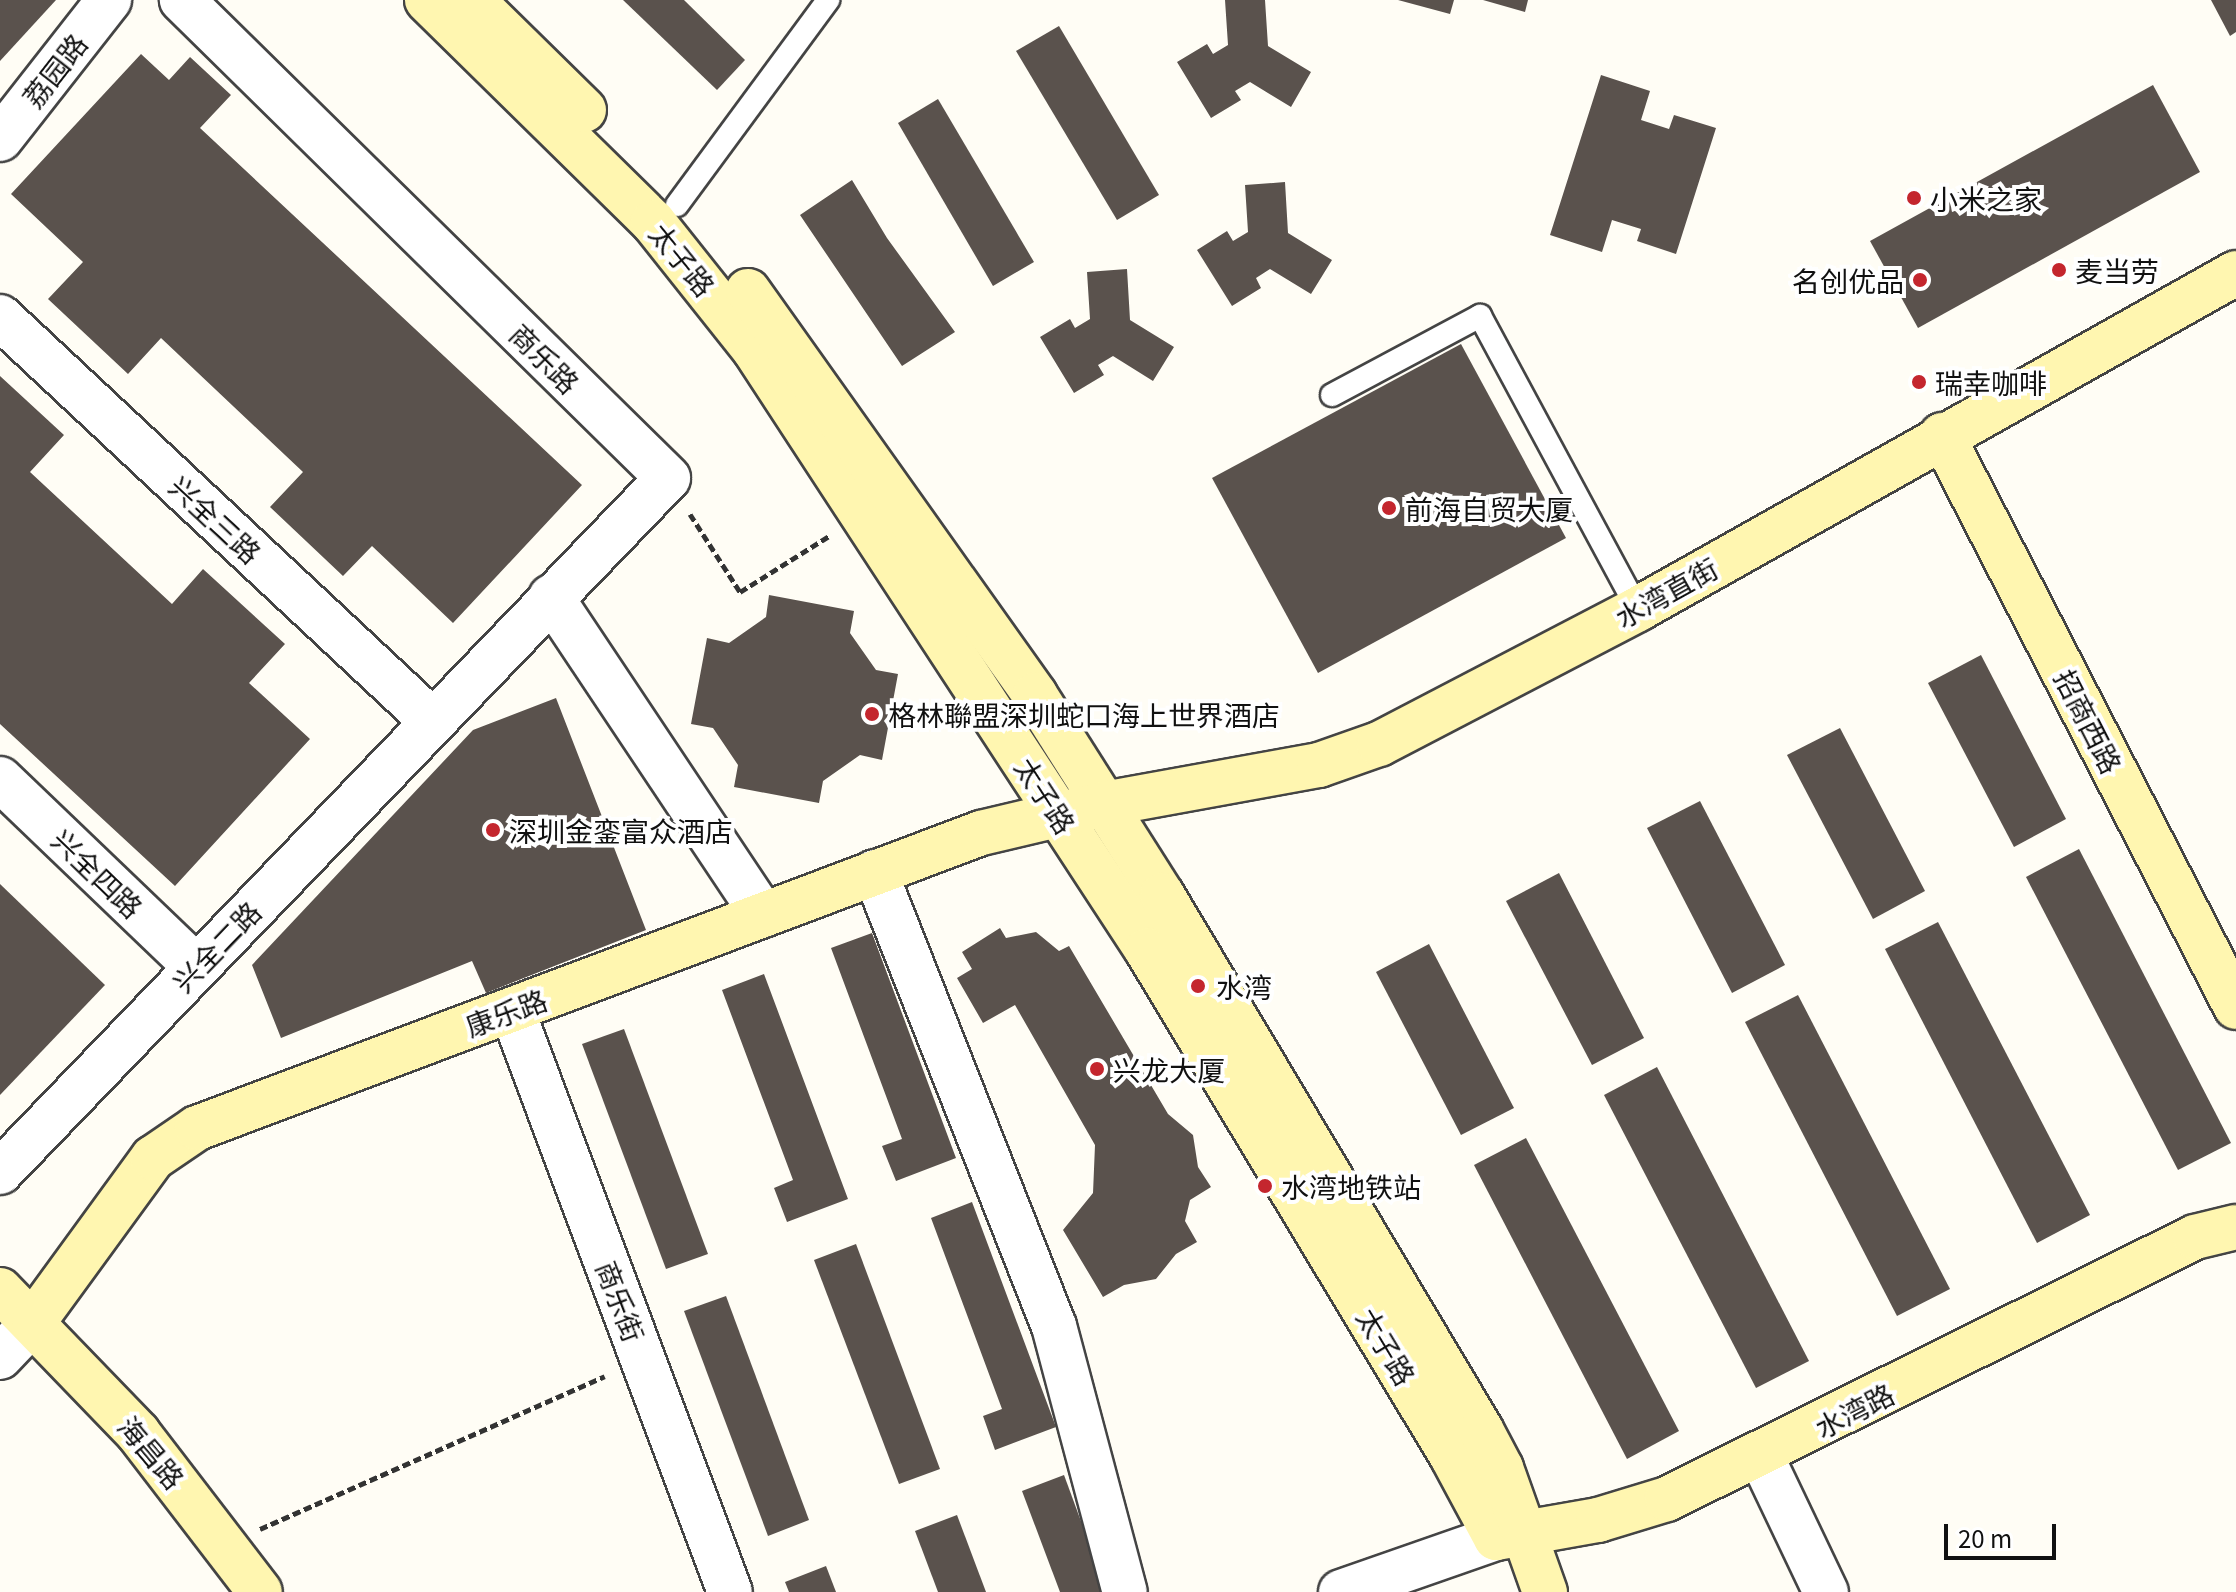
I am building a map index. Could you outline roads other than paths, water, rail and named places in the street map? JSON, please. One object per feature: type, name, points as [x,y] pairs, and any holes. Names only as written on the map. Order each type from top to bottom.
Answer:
[{"type":"main road","name":"太子路","points":[[427,0],[678,250],[771,374],[860,516],[1058,814],[1510,1536]]},
{"type":"main road","name":"太子路","points":[[472,0],[677,205],[832,406],[1035,695],[1104,804],[1481,1430],[1510,1536]]},
{"type":"main road","name":"水湾直街","points":[[1058,814],[1350,756],[1638,609],[1942,435],[2236,273]]},
{"type":"main road","name":"招商西路","points":[[1942,435],[2236,1007]]},
{"type":"main road","name":"康乐路","points":[[34,1321],[153,1158],[179,1137],[875,872],[990,830],[1058,814]]},
{"type":"main road","name":"水湾路","points":[[1510,1536],[1630,1512],[1761,1456],[2216,1232],[2236,1203]]},
{"type":"main road","name":"海昌路","points":[[0,1290],[34,1321],[138,1433],[227,1543],[260,1592]]},
{"type":"main road","points":[[1510,1536],[1545,1592]]},
{"type":"street","name":"荔园路","points":[[0,139],[109,0]]},
{"type":"street","name":"商乐路","points":[[182,0],[668,478],[551,597]]},
{"type":"street","name":"兴全三路","points":[[0,317],[432,721]]},
{"type":"street","points":[[432,721],[551,597],[763,915]]},
{"type":"street","name":"兴全二路","points":[[0,1172],[432,721]]},
{"type":"street","name":"兴全四路","points":[[0,779],[196,967]]},
{"type":"street","points":[[875,872],[1054,1326],[1125,1592]]},
{"type":"street","name":"商乐街","points":[[512,1010],[730,1592]]},
{"type":"street","points":[[0,1357],[34,1321]]},
{"type":"street","points":[[1761,1456],[1826,1592]]},
{"type":"street","points":[[1341,1592],[1510,1536]]},
{"type":"lane","points":[[677,205],[828,0]]},
{"type":"lane","points":[[1332,395],[1480,316],[1638,609]]},
{"type":"place","name":"小米之家","points":[[1914,198]]},
{"type":"place","name":"麦当劳","points":[[2059,270]]},
{"type":"place","name":"名创优品","points":[[1920,280]]},
{"type":"place","name":"瑞幸咖啡","points":[[1919,382]]},
{"type":"place","name":"前海自贸大厦","points":[[1389,508]]},
{"type":"place","name":"格林聯盟深圳蛇口海上世界酒店","points":[[872,714]]},
{"type":"place","name":"深圳金銮富众酒店","points":[[493,830]]},
{"type":"place","name":"水湾","points":[[1198,986]]},
{"type":"place","name":"兴龙大厦","points":[[1097,1069]]},
{"type":"place","name":"水湾地铁站","points":[[1265,1186]]}]
